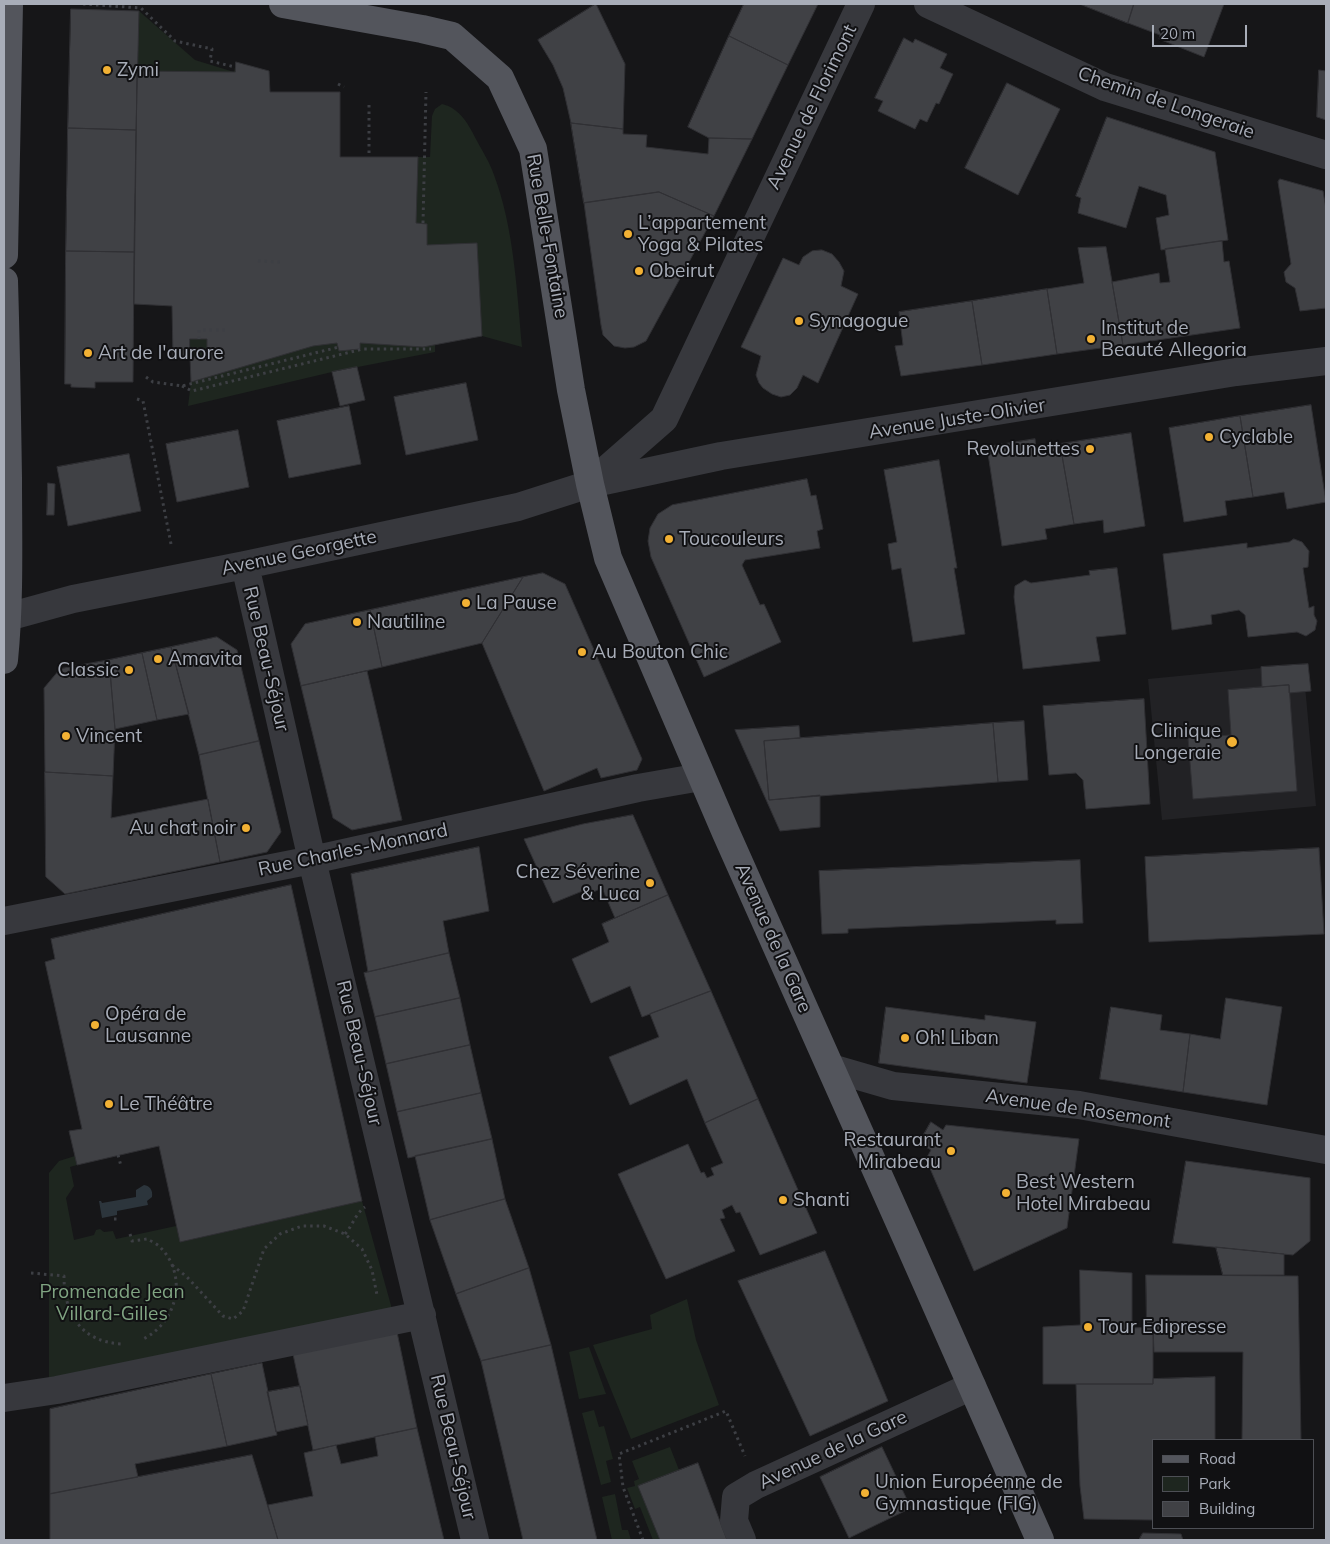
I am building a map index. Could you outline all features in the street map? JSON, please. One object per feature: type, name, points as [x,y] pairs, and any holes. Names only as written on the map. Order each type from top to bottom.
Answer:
[{"type":"main road","points":[[4,255],[9,4]]},
{"type":"main road","name":"Rue Belle-Fontaine","points":[[283,4],[452,36],[500,78],[533,149],[572,390],[590,484]]},
{"type":"main road","points":[[4,281],[7,395],[4,660]]},
{"type":"main road","name":"Avenue de la Gare","points":[[590,484],[608,558],[701,776],[1040,1540]]},
{"type":"street","name":"Avenue de Florimont","points":[[590,484],[664,418],[861,4]]},
{"type":"street","name":"Chemin de Longeraie","points":[[928,4],[1105,86],[1326,156]]},
{"type":"street","name":"Avenue Juste-Olivier","points":[[590,484],[761,448],[865,434],[1236,372],[1326,361]]},
{"type":"street","name":"Avenue Georgette","points":[[5,618],[72,599],[245,565],[518,507],[590,484]]},
{"type":"street","name":"Rue Beau-Séjour","points":[[245,565],[312,860],[475,1540]]},
{"type":"street","name":"Rue Charles-Monnard","points":[[4,921],[312,860],[638,788],[701,776]]},
{"type":"street","name":"Avenue de Rosemont","points":[[831,1068],[893,1086],[1079,1105],[1326,1150]]},
{"type":"street","points":[[4,1398],[58,1390],[422,1315]]},
{"type":"street","name":"Avenue de la Gare","points":[[742,1540],[734,1521],[736,1497],[756,1485],[972,1386]]},
{"type":"path","points":[[83,4],[141,8],[175,41],[212,49],[210,61],[235,68]]},
{"type":"path","points":[[338,84],[344,86]]},
{"type":"path","points":[[423,223],[426,92]]},
{"type":"path","points":[[369,103],[369,153]]},
{"type":"path","points":[[258,261],[280,262]]},
{"type":"path","points":[[199,339],[199,330],[225,330]]},
{"type":"path","points":[[182,386],[338,347]]},
{"type":"path","points":[[146,377],[153,382],[182,386],[192,391],[363,349],[431,350]]},
{"type":"path","points":[[138,399],[143,401],[172,544]]},
{"type":"path","points":[[118,1155],[121,1166]]},
{"type":"path","points":[[345,1234],[352,1226],[358,1212],[367,1204]]},
{"type":"path","points":[[130,1234],[132,1241],[147,1239],[160,1247],[172,1265],[187,1277],[223,1316],[233,1319],[243,1311],[264,1249],[280,1234],[302,1226],[324,1226],[345,1234],[362,1250],[372,1270],[382,1323]]},
{"type":"path","points":[[135,1341],[142,1340],[161,1327],[173,1309],[177,1287],[172,1265]]},
{"type":"path","points":[[32,1273],[64,1276],[68,1310],[80,1328],[99,1340],[121,1344],[128,1343]]},
{"type":"path","points":[[643,1540],[623,1487],[619,1454],[726,1411],[743,1451]]},
{"type":"shaded area","name":"Clinique Longeraie","points":[[1303,664],[1316,806],[1162,820],[1148,679]]},
{"type":"shaded area","points":[[144,1185],[148,1186],[152,1192],[152,1197],[147,1201],[148,1205],[117,1211],[117,1215],[102,1218],[99,1201],[102,1203],[136,1197],[136,1190]]},
{"type":"green space","points":[[139,11],[195,60],[234,72],[236,62],[269,71],[270,92],[340,92],[340,157],[430,157],[432,116],[435,109],[442,104],[459,113],[471,129],[488,162],[501,195],[514,260],[522,347],[482,336],[435,344],[435,352],[332,372],[188,406],[191,382],[190,358],[173,357],[172,306],[134,304]]},
{"type":"green space","name":"Promenade Jean Villard-Gilles","points":[[75,1156],[77,1165],[70,1167],[74,1186],[66,1198],[74,1240],[94,1235],[96,1230],[100,1229],[104,1232],[113,1231],[116,1239],[176,1226],[181,1242],[362,1201],[392,1309],[49,1381],[49,1173],[59,1161]]},
{"type":"green space","points":[[687,1299],[696,1340],[719,1405],[631,1439],[593,1345],[652,1329],[650,1315]]},
{"type":"green space","points":[[589,1347],[606,1394],[579,1399],[569,1352]]},
{"type":"green space","points":[[594,1410],[599,1427],[604,1426],[613,1459],[606,1461],[611,1482],[601,1485],[582,1413]]},
{"type":"green space","points":[[670,1447],[679,1470],[639,1486],[660,1540],[653,1540],[640,1507],[635,1509],[627,1488],[635,1486],[634,1481],[639,1479],[632,1461]]},
{"type":"green space","points":[[615,1494],[622,1530],[628,1530],[631,1540],[612,1540],[602,1497]]},
{"type":"building","points":[[596,4],[625,64],[623,129],[571,123],[563,88],[553,65],[538,40]]},
{"type":"building","points":[[744,4],[818,4],[788,65],[729,36]]},
{"type":"building","points":[[1080,4],[1134,4],[1128,23]]},
{"type":"building","points":[[1134,4],[1224,4],[1204,57],[1159,39],[1160,35],[1128,23]]},
{"type":"building","points":[[71,9],[139,11],[136,130],[68,128]]},
{"type":"building","points":[[729,36],[788,65],[752,139],[709,138],[688,127]]},
{"type":"building","points":[[904,38],[913,43],[915,39],[947,54],[940,68],[953,74],[939,104],[936,103],[927,122],[920,119],[915,129],[878,111],[883,101],[875,98]]},
{"type":"building","points":[[236,62],[269,71],[270,92],[340,92],[340,157],[418,157],[416,223],[427,224],[427,245],[477,243],[482,336],[423,347],[360,343],[360,349],[339,351],[337,343],[313,346],[191,382],[190,357],[173,357],[172,306],[134,304],[137,71],[235,72]]},
{"type":"building","points":[[1319,70],[1326,71],[1326,120],[1317,117]]},
{"type":"building","points":[[1007,83],[1060,109],[1018,195],[965,168]]},
{"type":"building","points":[[1107,117],[1215,152],[1228,240],[1161,250],[1156,218],[1169,215],[1166,195],[1139,186],[1126,228],[1078,213],[1081,198],[1076,196]]},
{"type":"building","points":[[571,123],[623,129],[623,134],[647,135],[646,147],[708,154],[709,138],[752,139],[714,216],[659,192],[584,203]]},
{"type":"building","points":[[68,128],[136,130],[134,252],[66,251]]},
{"type":"building","points":[[1280,179],[1323,191],[1326,209],[1326,308],[1300,311],[1295,288],[1286,282],[1284,272],[1291,264],[1278,182]]},
{"type":"building","name":"Obeirut","points":[[659,192],[714,216],[646,341],[634,347],[614,346],[603,335],[584,203]]},
{"type":"building","points":[[1222,241],[1224,262],[1229,261],[1240,328],[1123,345],[1112,282],[1159,273],[1160,283],[1170,282],[1165,249]]},
{"type":"building","points":[[1106,247],[1123,345],[1057,354],[1047,289],[1084,283],[1078,248]]},
{"type":"building","name":"Synagogue","points":[[822,250],[832,254],[844,271],[841,286],[858,294],[818,383],[803,375],[797,388],[790,395],[781,397],[772,394],[759,383],[756,375],[761,356],[741,347],[783,258],[799,265],[803,257],[812,251]]},
{"type":"building","points":[[66,251],[134,252],[133,382],[95,382],[95,388],[71,387],[71,384],[65,384]]},
{"type":"building","points":[[1047,289],[1057,354],[982,365],[972,301]]},
{"type":"building","points":[[972,301],[982,365],[901,376],[895,346],[903,345],[899,312]]},
{"type":"building","points":[[190,339],[207,339],[207,357],[190,357]]},
{"type":"building","points":[[357,367],[365,400],[340,406],[332,372]]},
{"type":"building","points":[[466,383],[478,440],[406,455],[394,397]]},
{"type":"building","points":[[1311,405],[1326,502],[1287,509],[1284,492],[1253,497],[1240,416]]},
{"type":"building","points":[[349,406],[361,464],[289,478],[277,421]]},
{"type":"building","points":[[1240,416],[1253,497],[1225,501],[1227,515],[1184,522],[1169,428]]},
{"type":"building","points":[[238,430],[249,487],[177,502],[166,444]]},
{"type":"building","points":[[1131,433],[1145,526],[1104,533],[1103,520],[1074,524],[1060,444]]},
{"type":"building","points":[[1035,439],[1036,448],[1060,444],[1074,524],[1045,529],[1047,539],[1002,546],[987,447]]},
{"type":"building","points":[[129,454],[141,511],[68,526],[57,467]]},
{"type":"building","points":[[939,460],[957,568],[954,568],[965,634],[913,642],[901,568],[892,570],[888,544],[897,542],[884,470]]},
{"type":"building","points":[[807,479],[811,496],[816,495],[823,529],[817,531],[820,548],[745,560],[742,565],[760,605],[764,604],[781,642],[704,677],[651,557],[648,541],[650,528],[658,514],[672,505]]},
{"type":"building","points":[[48,483],[55,484],[54,515],[47,515]]},
{"type":"building","points":[[1294,539],[1302,542],[1309,551],[1308,567],[1303,568],[1309,608],[1314,606],[1314,615],[1317,621],[1315,630],[1306,636],[1297,632],[1248,637],[1245,615],[1239,610],[1211,615],[1212,624],[1172,630],[1163,554],[1247,543],[1247,548],[1289,542]]},
{"type":"building","points":[[1117,568],[1126,634],[1096,637],[1100,661],[1023,669],[1014,597],[1015,586],[1025,580],[1031,583],[1090,575],[1089,571]]},
{"type":"building","points":[[543,573],[565,584],[642,759],[637,770],[601,778],[597,768],[544,791],[482,643],[523,577]]},
{"type":"building","points":[[523,577],[482,643],[382,667],[370,610]]},
{"type":"building","points":[[370,610],[382,667],[301,686],[291,644],[305,624]]},
{"type":"building","points":[[217,637],[237,650],[259,741],[199,755],[171,647]]},
{"type":"building","points":[[171,647],[189,714],[157,720],[142,653]]},
{"type":"building","points":[[142,653],[157,720],[115,729],[109,660]]},
{"type":"building","points":[[109,660],[115,729],[113,776],[45,772],[44,688],[60,669]]},
{"type":"building","points":[[1308,664],[1311,691],[1289,693],[1289,685],[1262,687],[1261,667]]},
{"type":"building","points":[[367,671],[402,820],[352,830],[333,818],[301,686]]},
{"type":"building","points":[[1289,685],[1297,791],[1193,799],[1188,738],[1231,735],[1228,690]]},
{"type":"building","points":[[1144,699],[1150,804],[1086,809],[1083,780],[1076,773],[1049,775],[1043,706]]},
{"type":"building","points":[[1024,721],[1028,780],[998,782],[993,723]]},
{"type":"building","points":[[993,723],[998,782],[769,800],[764,741]]},
{"type":"building","points":[[799,726],[800,738],[764,741],[769,800],[820,795],[820,827],[780,831],[735,730]]},
{"type":"building","points":[[259,741],[281,832],[267,852],[220,862],[199,755]]},
{"type":"building","points":[[45,772],[113,776],[111,818],[208,799],[220,862],[65,894],[46,877]]},
{"type":"building","points":[[633,815],[668,895],[615,918],[602,888],[587,895],[585,890],[553,903],[524,839],[583,824]]},
{"type":"building","points":[[479,847],[489,911],[443,921],[449,953],[368,972],[351,874]]},
{"type":"building","points":[[1319,848],[1324,934],[1149,942],[1145,857]]},
{"type":"building","points":[[1080,860],[1083,923],[1056,924],[1056,920],[848,929],[848,933],[822,934],[819,871]]},
{"type":"building","points":[[291,885],[362,1201],[180,1242],[159,1146],[77,1165],[69,1131],[82,1129],[45,962],[55,959],[51,939]]},
{"type":"building","points":[[668,895],[711,991],[642,1017],[630,986],[591,1003],[572,959],[609,942],[602,924]]},
{"type":"building","points":[[449,953],[460,998],[375,1017],[364,973]]},
{"type":"building","points":[[711,991],[758,1099],[705,1123],[687,1079],[630,1105],[609,1057],[659,1037],[650,1014]]},
{"type":"building","points":[[460,998],[470,1045],[386,1064],[375,1017]]},
{"type":"building","points":[[1226,998],[1282,1007],[1267,1105],[1183,1092],[1190,1034],[1220,1039]]},
{"type":"building","points":[[886,1007],[985,1020],[985,1015],[1036,1022],[1027,1083],[879,1063]]},
{"type":"building","points":[[1111,1007],[1162,1015],[1160,1030],[1190,1034],[1183,1092],[1100,1079]]},
{"type":"building","points":[[470,1045],[481,1093],[397,1112],[386,1064]]},
{"type":"building","points":[[481,1093],[492,1139],[408,1158],[397,1112]]},
{"type":"building","points":[[758,1099],[817,1233],[760,1255],[740,1212],[736,1213],[732,1205],[722,1210],[725,1218],[720,1219],[735,1251],[666,1279],[618,1174],[688,1144],[701,1173],[704,1172],[707,1178],[714,1175],[711,1168],[723,1163],[705,1123]]},
{"type":"building","name":"Best Western Hotel Mirabeau","points":[[931,1122],[943,1130],[946,1125],[1079,1139],[1067,1228],[974,1271],[926,1159],[931,1150],[919,1143]]},
{"type":"building","points":[[492,1139],[505,1199],[430,1220],[415,1156]]},
{"type":"building","points":[[1186,1161],[1310,1178],[1310,1241],[1293,1255],[1173,1243]]},
{"type":"building","points":[[505,1199],[529,1268],[456,1294],[430,1220]]},
{"type":"building","points":[[1216,1247],[1284,1254],[1284,1275],[1223,1275]]},
{"type":"building","points":[[825,1251],[888,1401],[810,1436],[738,1281]]},
{"type":"building","points":[[529,1268],[551,1345],[481,1361],[456,1294]]},
{"type":"building","name":"Tour Edipresse","points":[[1080,1270],[1132,1273],[1132,1328],[1153,1327],[1153,1384],[1043,1384],[1043,1327],[1080,1325]]},
{"type":"building","points":[[1146,1275],[1298,1276],[1301,1439],[1242,1439],[1243,1352],[1154,1352],[1153,1327],[1147,1327]]},
{"type":"building","points":[[397,1332],[417,1428],[313,1450],[293,1354]]},
{"type":"building","points":[[551,1345],[597,1540],[523,1540],[481,1361]]},
{"type":"building","points":[[262,1363],[277,1435],[227,1446],[211,1374]]},
{"type":"building","points":[[211,1374],[227,1446],[135,1464],[138,1477],[50,1494],[50,1409]]},
{"type":"building","points":[[1215,1377],[1215,1439],[1152,1439],[1152,1520],[1084,1519],[1080,1486],[1076,1384],[1153,1384],[1153,1379]]},
{"type":"building","points":[[300,1386],[308,1425],[276,1432],[267,1392]]},
{"type":"building","points":[[417,1428],[444,1540],[278,1540],[268,1505],[313,1496],[304,1453],[336,1445],[341,1464],[378,1456],[375,1437]]},
{"type":"building","name":"Union Européenne de Gymnastique (FIG)","points":[[882,1447],[911,1508],[849,1538],[820,1477]]},
{"type":"building","points":[[252,1455],[278,1540],[50,1540],[50,1494]]},
{"type":"building","points":[[698,1463],[727,1540],[660,1540],[638,1486]]},
{"type":"building","points":[[1143,1533],[1181,1534],[1183,1540],[1139,1540]]},
{"type":"place","name":"Zymi","points":[[107,70]]},
{"type":"place","name":"L’appartement Yoga & Pilates","points":[[628,234]]},
{"type":"place","name":"Obeirut","points":[[639,271]]},
{"type":"place","name":"Synagogue","points":[[799,321]]},
{"type":"place","name":"Institut de Beauté Allegoria","points":[[1091,339]]},
{"type":"place","name":"Art de l'aurore","points":[[88,353]]},
{"type":"place","name":"Cyclable","points":[[1209,437]]},
{"type":"place","name":"Revolunettes","points":[[1090,449]]},
{"type":"place","name":"Toucouleurs","points":[[669,539]]},
{"type":"place","name":"La Pause","points":[[466,603]]},
{"type":"place","name":"Nautiline","points":[[357,622]]},
{"type":"place","name":"Au Bouton Chic","points":[[582,652]]},
{"type":"place","name":"Amavita","points":[[158,659]]},
{"type":"place","name":"Classic","points":[[129,670]]},
{"type":"place","name":"Vincent","points":[[66,736]]},
{"type":"place","name":"Clinique Longeraie","points":[[1232,742]]},
{"type":"place","name":"Au chat noir","points":[[246,828]]},
{"type":"place","name":"Chez Séverine & Luca","points":[[650,883]]},
{"type":"place","name":"Opéra de Lausanne","points":[[95,1025]]},
{"type":"place","name":"Oh! Liban","points":[[905,1038]]},
{"type":"place","name":"Le Théâtre","points":[[109,1104]]},
{"type":"place","name":"Restaurant Mirabeau","points":[[951,1151]]},
{"type":"place","name":"Best Western Hotel Mirabeau","points":[[1006,1193]]},
{"type":"place","name":"Shanti","points":[[783,1200]]},
{"type":"place","name":"Tour Edipresse","points":[[1088,1327]]},
{"type":"place","name":"Union Européenne de Gymnastique (FIG)","points":[[865,1493]]}]
